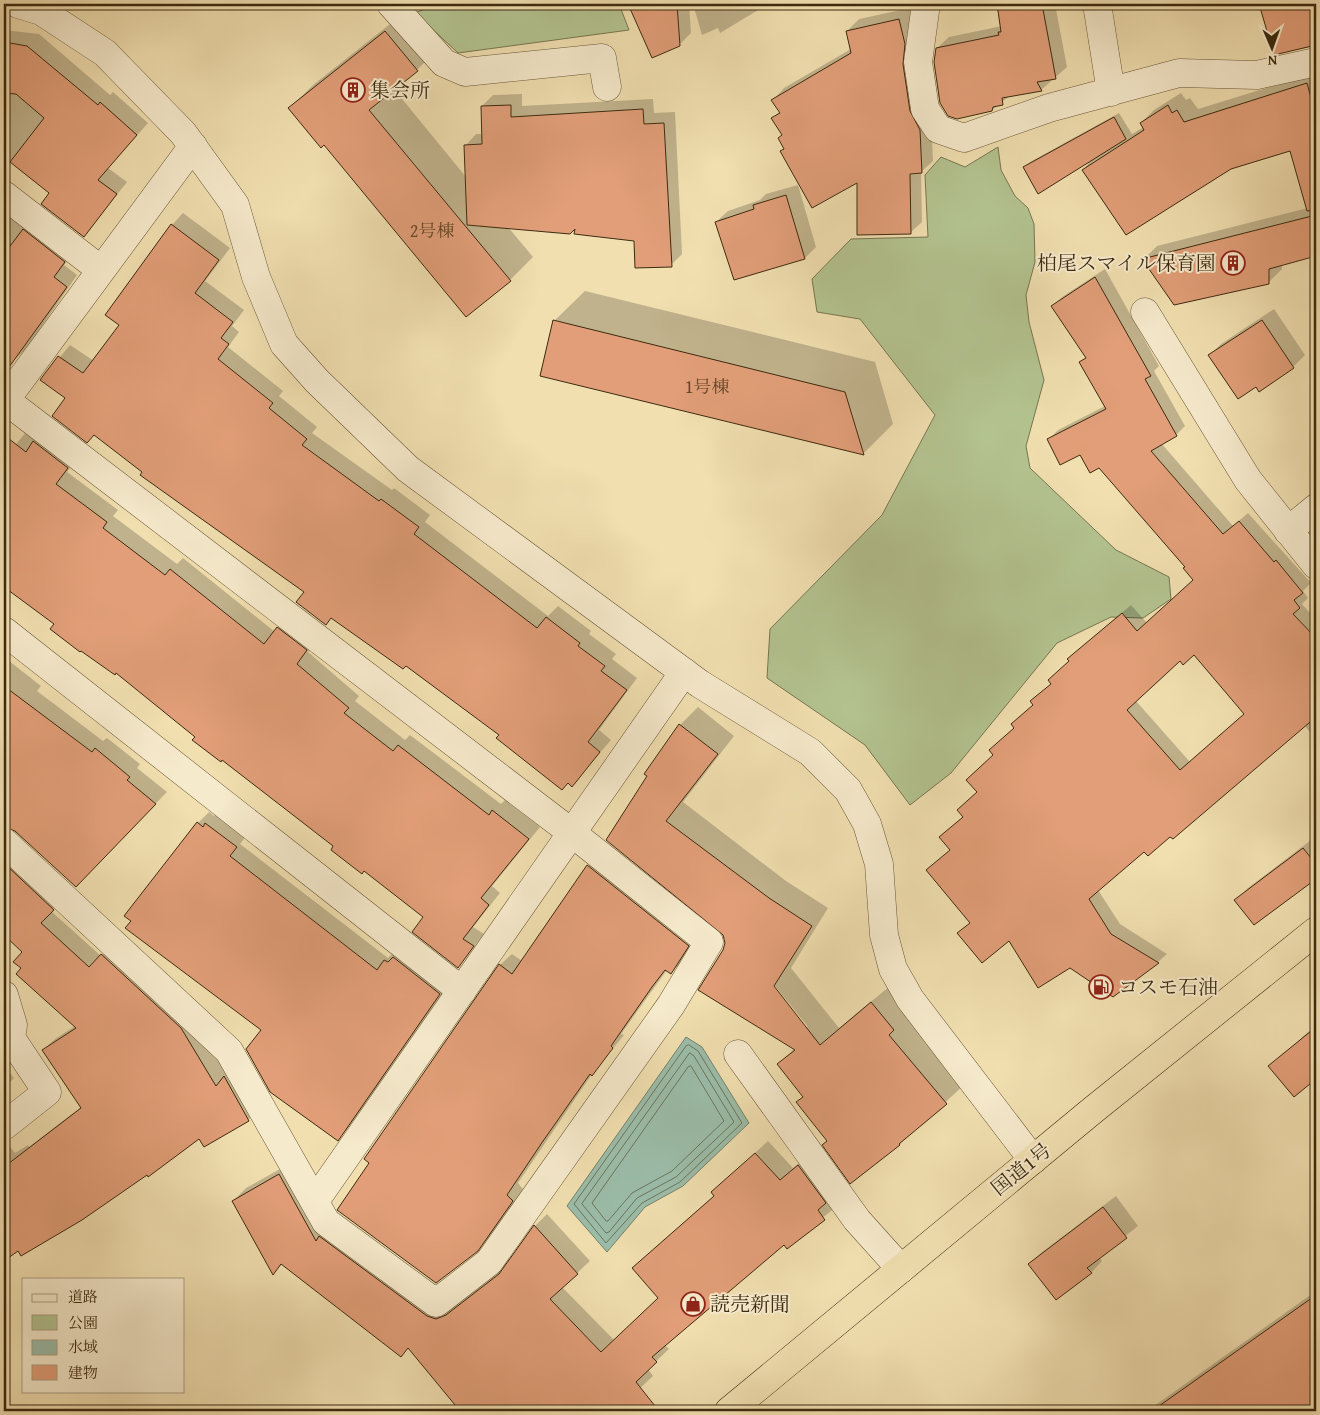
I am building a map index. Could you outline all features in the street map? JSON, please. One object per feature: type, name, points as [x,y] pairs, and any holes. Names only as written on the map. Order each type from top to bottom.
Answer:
[{"type":"highway","name":"国道1号","points":[[729,1411],[850,1314],[901,1268],[1033,1160],[1316,931]]},
{"type":"street","points":[[18,4],[41,11],[105,53],[183,133],[235,205],[256,277],[284,344],[317,381],[408,469],[684,672],[810,752],[848,790],[867,824],[879,864],[884,935],[893,969],[910,998],[1033,1160]]},
{"type":"street","points":[[391,4],[444,63],[465,72],[602,58],[607,87]]},
{"type":"street","points":[[926,4],[918,62],[925,109],[938,129],[964,138],[1049,108],[1179,73],[1257,76],[1316,62]]},
{"type":"street","points":[[1097,4],[1111,92]]},
{"type":"street","points":[[4,842],[229,1051],[326,1222],[436,1304],[489,1262],[670,1005],[710,942],[572,833],[4,400],[193,146]]},
{"type":"street","points":[[4,196],[101,270]]},
{"type":"street","points":[[1145,312],[1248,480],[1316,565]]},
{"type":"street","points":[[1288,532],[1316,508]]},
{"type":"street","points":[[4,631],[462,991]]},
{"type":"street","points":[[315,1202],[684,672]]},
{"type":"street","points":[[4,994],[12,1025],[11,1038],[47,1092],[4,1126]]},
{"type":"street","points":[[738,1054],[857,1220],[901,1268]]},
{"type":"green space","points":[[437,4],[619,4],[629,30],[458,53],[415,13]]},
{"type":"green space","points":[[998,147],[1001,170],[1015,196],[1028,208],[1034,224],[1035,262],[1026,295],[1029,322],[1044,380],[1026,446],[1030,468],[1116,550],[1169,577],[1171,599],[1143,618],[1111,617],[1057,643],[951,773],[910,805],[865,745],[767,678],[770,629],[882,515],[935,415],[860,319],[817,312],[812,279],[851,239],[928,237],[925,175],[941,157],[965,167]]},
{"type":"water","points":[[686,1037],[702,1047],[749,1123],[683,1186],[645,1207],[607,1252],[567,1206]]},
{"type":"building","points":[[628,4],[677,4],[680,46],[652,58]]},
{"type":"building","points":[[997,4],[1042,4],[1056,79],[1037,82],[1042,91],[1002,98],[1003,105],[993,107],[992,111],[957,119],[948,116],[940,103],[934,62],[936,48],[999,35],[998,32],[1001,32]]},
{"type":"building","points":[[1259,4],[1316,4],[1316,45],[1274,55]]},
{"type":"building","points":[[899,19],[905,44],[903,64],[910,111],[920,130],[922,173],[910,174],[911,234],[857,235],[857,183],[812,208],[780,151],[784,149],[778,138],[782,135],[771,118],[780,113],[771,100],[851,53],[846,31]]},
{"type":"building","points":[[385,31],[418,71],[369,110],[511,281],[466,317],[324,145],[321,148],[288,108]]},
{"type":"building","points":[[4,42],[27,46],[98,105],[100,102],[137,135],[98,180],[117,194],[84,237],[41,204],[49,193],[10,162],[44,118],[16,94],[4,93]]},
{"type":"building","points":[[1307,83],[1316,116],[1316,210],[1307,211],[1290,151],[1231,169],[1126,235],[1082,170],[1144,130],[1140,123],[1168,105],[1172,113],[1177,110],[1184,122]]},
{"type":"building","points":[[511,105],[511,117],[643,109],[644,124],[664,123],[672,267],[635,268],[634,241],[574,234],[575,229],[570,234],[467,225],[464,145],[482,144],[481,106]]},
{"type":"building","points":[[1114,117],[1126,139],[1038,194],[1023,167]]},
{"type":"building","points":[[786,195],[805,259],[734,280],[715,222],[754,209],[753,205]]},
{"type":"building","name":"柏尾スマイル保育園","points":[[1316,215],[1316,256],[1269,269],[1269,284],[1174,305],[1142,259]]},
{"type":"building","points":[[171,224],[219,260],[195,293],[233,322],[221,338],[229,344],[218,359],[273,403],[269,408],[307,439],[302,445],[379,501],[381,499],[419,527],[414,534],[537,628],[546,617],[580,643],[578,646],[605,666],[601,671],[627,690],[588,742],[600,752],[572,787],[568,783],[562,790],[496,738],[499,735],[406,666],[403,669],[331,618],[326,625],[296,602],[304,592],[140,475],[142,472],[94,435],[87,443],[52,416],[65,398],[40,380],[58,356],[83,373],[119,325],[105,315]]},
{"type":"building","points":[[23,229],[65,262],[54,277],[67,287],[4,374],[4,254]]},
{"type":"building","points":[[1095,277],[1151,376],[1145,379],[1177,436],[1151,451],[1223,534],[1239,521],[1274,562],[1276,560],[1303,593],[1294,600],[1300,608],[1293,614],[1316,638],[1316,717],[1173,839],[1170,837],[1148,856],[1144,852],[1089,899],[1111,934],[1159,963],[1113,997],[1070,968],[1038,988],[1009,941],[982,963],[957,933],[970,923],[926,870],[950,850],[939,837],[963,817],[957,810],[977,792],[966,780],[993,755],[989,750],[1014,728],[1011,724],[1033,705],[1030,701],[1051,684],[1048,680],[1069,661],[1067,659],[1122,613],[1137,631],[1193,580],[1183,568],[1185,567],[1099,468],[1090,473],[1080,455],[1060,465],[1047,439],[1106,409],[1079,362],[1086,358],[1051,306]],"holes":[[[1194,655],[1244,714],[1180,770],[1127,710],[1180,661],[1183,665]]]},
{"type":"building","points":[[553,320],[845,392],[864,455],[540,376]]},
{"type":"building","points":[[1262,320],[1294,368],[1259,392],[1256,387],[1238,399],[1208,355]]},
{"type":"building","points":[[4,435],[26,452],[33,441],[68,468],[56,484],[107,522],[103,528],[165,575],[170,569],[264,644],[277,627],[307,650],[297,664],[349,708],[344,713],[393,751],[398,745],[489,815],[492,810],[529,839],[481,898],[489,905],[463,939],[474,946],[458,968],[412,932],[423,917],[364,871],[362,874],[331,850],[333,846],[222,760],[221,762],[192,740],[195,737],[116,673],[115,675],[80,652],[50,629],[54,624],[4,587]]},
{"type":"building","points":[[4,686],[92,752],[95,748],[130,777],[127,780],[156,804],[76,887],[15,831],[4,827]]},
{"type":"building","points":[[679,724],[718,754],[666,821],[769,898],[812,926],[774,986],[820,1045],[871,1002],[894,1030],[889,1035],[947,1104],[900,1145],[850,1184],[822,1145],[827,1141],[796,1102],[803,1097],[777,1064],[795,1050],[698,990],[723,950],[725,943],[723,935],[606,840],[647,776],[644,774]]},
{"type":"building","points":[[197,822],[203,827],[205,823],[237,847],[230,856],[377,970],[384,960],[388,962],[393,957],[440,994],[338,1141],[270,1092],[246,1049],[261,1030],[125,928],[131,921],[124,916]]},
{"type":"building","points":[[1303,848],[1316,864],[1316,879],[1254,925],[1234,900]]},
{"type":"building","points":[[4,863],[54,910],[41,923],[89,967],[101,954],[181,1028],[216,1086],[224,1076],[249,1121],[204,1147],[199,1139],[148,1177],[147,1175],[82,1220],[21,1256],[18,1251],[4,1261],[4,1167],[81,1108],[42,1050],[76,1028],[16,974],[21,968],[13,962],[22,952],[4,935]]},
{"type":"building","points":[[587,865],[689,946],[671,974],[665,970],[652,987],[611,1046],[613,1048],[592,1076],[590,1074],[541,1144],[507,1195],[513,1201],[478,1251],[436,1283],[337,1210],[369,1163],[364,1159],[499,964],[512,974]]},
{"type":"building","points":[[1316,1027],[1316,1079],[1294,1097],[1268,1066]]},
{"type":"building","points":[[755,1153],[780,1180],[798,1165],[826,1203],[818,1210],[825,1220],[787,1249],[784,1245],[652,1357],[657,1362],[636,1382],[659,1411],[460,1411],[408,1348],[401,1357],[281,1264],[273,1275],[232,1201],[279,1174],[316,1241],[319,1236],[427,1316],[436,1319],[446,1315],[499,1274],[534,1225],[578,1274],[550,1299],[601,1352],[658,1298],[632,1268],[714,1196],[711,1192]]},
{"type":"building","points":[[1103,1207],[1127,1238],[1087,1268],[1092,1273],[1056,1300],[1028,1264]]},
{"type":"building","points":[[1316,1295],[1316,1411],[1152,1411]]},
{"type":"place","name":"集会所","points":[[353,90]]},
{"type":"place","name":"柏尾スマイル保育園","points":[[1233,263]]},
{"type":"place","name":"コスモ石油","points":[[1101,987]]},
{"type":"place","name":"読売新聞","points":[[693,1304]]}]
